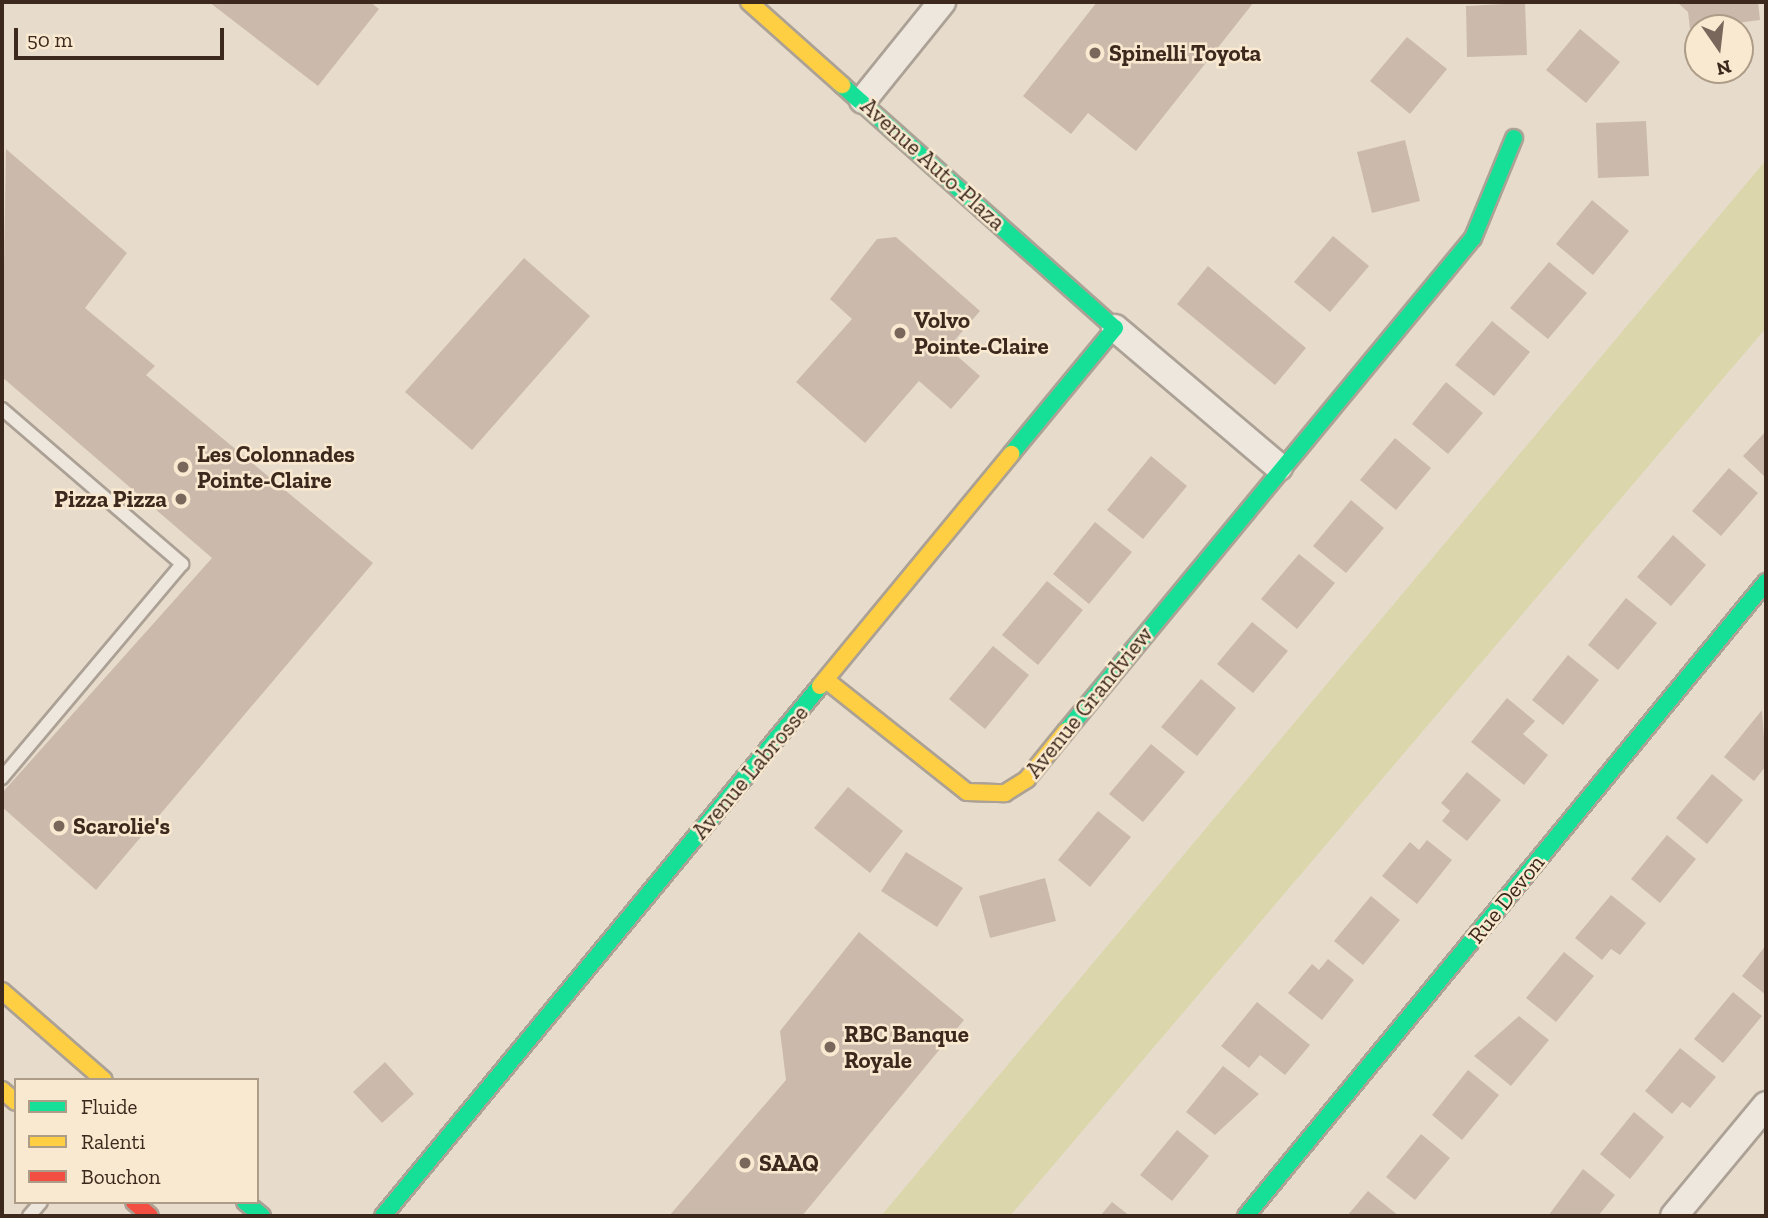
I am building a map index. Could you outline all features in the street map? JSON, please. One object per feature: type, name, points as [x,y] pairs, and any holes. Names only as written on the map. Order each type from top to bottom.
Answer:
[{"type":"street","name":"Avenue Auto-Plaza","points":[[749,2],[863,100],[1115,328]]},
{"type":"street","points":[[863,100],[942,2]]},
{"type":"street","name":"Avenue Grandview","points":[[826,680],[956,787],[979,796],[1016,788],[1279,467],[1473,238],[1514,138]]},
{"type":"street","points":[[1115,328],[1279,467]]},
{"type":"street","name":"Avenue Labrosse","points":[[383,1216],[1115,328]]},
{"type":"street","name":"Rue Devon","points":[[1246,1216],[1766,582]]},
{"type":"street","points":[[2,991],[102,1078]]},
{"type":"street","points":[[1674,1216],[1766,1105]]},
{"type":"street","points":[[136,1204],[150,1216]]},
{"type":"street","points":[[247,1204],[262,1216]]},
{"type":"lane","points":[[2,409],[182,564],[2,778]]},
{"type":"shaded area","points":[[1766,160],[1766,328],[1010,1216],[881,1216]]},
{"type":"building","points":[[209,2],[370,2],[379,9],[318,86]]},
{"type":"building","points":[[1097,2],[1254,2],[1136,151],[1088,113],[1071,134],[1023,96]]},
{"type":"building","points":[[1677,2],[1758,2],[1760,20],[1754,21],[1754,14],[1688,12]]},
{"type":"building","points":[[1525,3],[1527,55],[1467,57],[1466,6]]},
{"type":"building","points":[[1580,29],[1620,62],[1586,103],[1546,70]]},
{"type":"building","points":[[1407,37],[1447,69],[1410,114],[1370,81]]},
{"type":"building","points":[[1646,121],[1649,176],[1598,178],[1596,123]]},
{"type":"building","points":[[1405,140],[1420,201],[1372,213],[1357,152]]},
{"type":"building","name":"Les Colonnades Pointe-Claire","points":[[6,149],[127,253],[85,308],[155,366],[146,375],[373,563],[96,890],[2,807],[2,793],[212,558],[2,377]]},
{"type":"building","points":[[1592,200],[1629,231],[1593,275],[1556,244]]},
{"type":"building","points":[[1333,236],[1369,266],[1330,312],[1294,282]]},
{"type":"building","name":"Volvo Pointe-Claire","points":[[896,237],[980,311],[948,348],[980,376],[951,409],[919,381],[865,443],[796,382],[852,319],[830,299],[877,239]]},
{"type":"building","points":[[524,258],[590,316],[472,450],[405,392]]},
{"type":"building","points":[[1549,262],[1587,293],[1548,339],[1510,308]]},
{"type":"building","points":[[1208,266],[1306,348],[1275,385],[1177,304]]},
{"type":"building","points":[[1492,321],[1530,352],[1494,396],[1455,365]]},
{"type":"building","points":[[1446,382],[1483,413],[1448,454],[1412,424]]},
{"type":"building","points":[[1766,431],[1766,478],[1743,456]]},
{"type":"building","points":[[1395,438],[1431,468],[1396,510],[1360,480]]},
{"type":"building","points":[[1151,456],[1187,486],[1143,539],[1107,510]]},
{"type":"building","points":[[1729,468],[1758,493],[1721,536],[1692,511]]},
{"type":"building","points":[[1351,500],[1384,528],[1346,573],[1313,546]]},
{"type":"building","points":[[1095,522],[1132,552],[1089,604],[1053,574]]},
{"type":"building","points":[[1673,535],[1706,565],[1671,606],[1637,577]]},
{"type":"building","points":[[1299,554],[1335,583],[1297,629],[1261,599]]},
{"type":"building","points":[[1047,581],[1083,610],[1038,665],[1002,635]]},
{"type":"building","points":[[1626,598],[1657,623],[1618,670],[1588,645]]},
{"type":"building","points":[[1252,622],[1288,651],[1253,693],[1217,664]]},
{"type":"building","points":[[993,646],[1029,675],[985,729],[949,699]]},
{"type":"building","points":[[1568,655],[1599,680],[1563,725],[1532,700]]},
{"type":"building","points":[[1201,679],[1236,708],[1197,756],[1161,727]]},
{"type":"building","points":[[1507,698],[1535,721],[1523,734],[1548,755],[1524,785],[1471,742]]},
{"type":"building","points":[[1762,710],[1766,766],[1754,781],[1724,757]]},
{"type":"building","points":[[1151,744],[1185,772],[1143,822],[1109,794]]},
{"type":"building","points":[[1467,772],[1501,800],[1467,841],[1442,821],[1450,811],[1441,803]]},
{"type":"building","points":[[1712,774],[1743,800],[1707,844],[1676,818]]},
{"type":"building","points":[[848,787],[903,831],[870,873],[814,828]]},
{"type":"building","points":[[1098,811],[1131,837],[1090,887],[1058,860]]},
{"type":"building","points":[[1667,835],[1696,859],[1660,903],[1631,879]]},
{"type":"building","points":[[1427,840],[1452,860],[1417,904],[1382,876],[1410,842],[1419,850]]},
{"type":"building","points":[[906,852],[963,888],[937,927],[881,891]]},
{"type":"building","points":[[1045,878],[1056,921],[990,938],[979,896]]},
{"type":"building","points":[[1611,895],[1646,923],[1620,955],[1611,949],[1602,960],[1575,938]]},
{"type":"building","points":[[1371,896],[1400,920],[1363,965],[1334,941]]},
{"type":"building","points":[[859,932],[964,1020],[802,1216],[669,1216],[786,1080],[780,1031]]},
{"type":"building","points":[[1766,945],[1766,995],[1742,976]]},
{"type":"building","points":[[1564,952],[1594,976],[1556,1022],[1526,998]]},
{"type":"building","points":[[1328,959],[1354,980],[1322,1020],[1288,993],[1312,964],[1319,970]]},
{"type":"building","points":[[1733,992],[1762,1016],[1723,1063],[1694,1039]]},
{"type":"building","points":[[1257,1002],[1310,1045],[1285,1075],[1260,1055],[1249,1068],[1221,1046]]},
{"type":"building","points":[[1519,1016],[1549,1040],[1511,1086],[1474,1056]]},
{"type":"building","points":[[1680,1048],[1716,1077],[1690,1108],[1682,1102],[1672,1114],[1645,1091]]},
{"type":"building","points":[[385,1062],[414,1094],[382,1123],[353,1092]]},
{"type":"building","points":[[1223,1066],[1259,1094],[1215,1135],[1186,1112]]},
{"type":"building","points":[[1468,1070],[1499,1095],[1462,1140],[1432,1115]]},
{"type":"building","points":[[1634,1112],[1664,1137],[1630,1179],[1600,1154]]},
{"type":"building","points":[[1177,1130],[1209,1156],[1172,1201],[1140,1175]]},
{"type":"building","points":[[1421,1134],[1450,1158],[1415,1200],[1386,1177]]},
{"type":"building","points":[[1583,1169],[1615,1195],[1598,1216],[1548,1216]]},
{"type":"building","points":[[1368,1191],[1399,1216],[1347,1216]]},
{"type":"building","points":[[1112,1202],[1130,1216],[1100,1216]]},
{"type":"traffic: fast","points":[[842,85],[1115,328],[1011,454]]},
{"type":"traffic: fast","points":[[1066,731],[1473,238],[1514,138]]},
{"type":"traffic: fast","points":[[1246,1216],[1766,582]]},
{"type":"traffic: fast","points":[[383,1216],[820,686]]},
{"type":"traffic: fast","points":[[247,1204],[262,1216]]},
{"type":"traffic: slow","points":[[749,2],[842,85]]},
{"type":"traffic: slow","points":[[820,686],[1011,454]]},
{"type":"traffic: slow","points":[[826,680],[967,792],[1005,793],[1027,779],[1066,731]]},
{"type":"traffic: slow","points":[[2,991],[102,1078]]},
{"type":"traffic: slow","points":[[2,1090],[14,1100]]},
{"type":"traffic: jam","points":[[136,1204],[150,1216]]},
{"type":"place","name":"Spinelli Toyota","points":[[1095,53]]},
{"type":"place","name":"Volvo Pointe-Claire","points":[[900,333]]},
{"type":"place","name":"Les Colonnades Pointe-Claire","points":[[183,467]]},
{"type":"place","name":"Pizza Pizza","points":[[181,499]]},
{"type":"place","name":"Scarolie's","points":[[59,826]]},
{"type":"place","name":"RBC Banque Royale","points":[[830,1047]]},
{"type":"place","name":"SAAQ","points":[[745,1163]]}]
